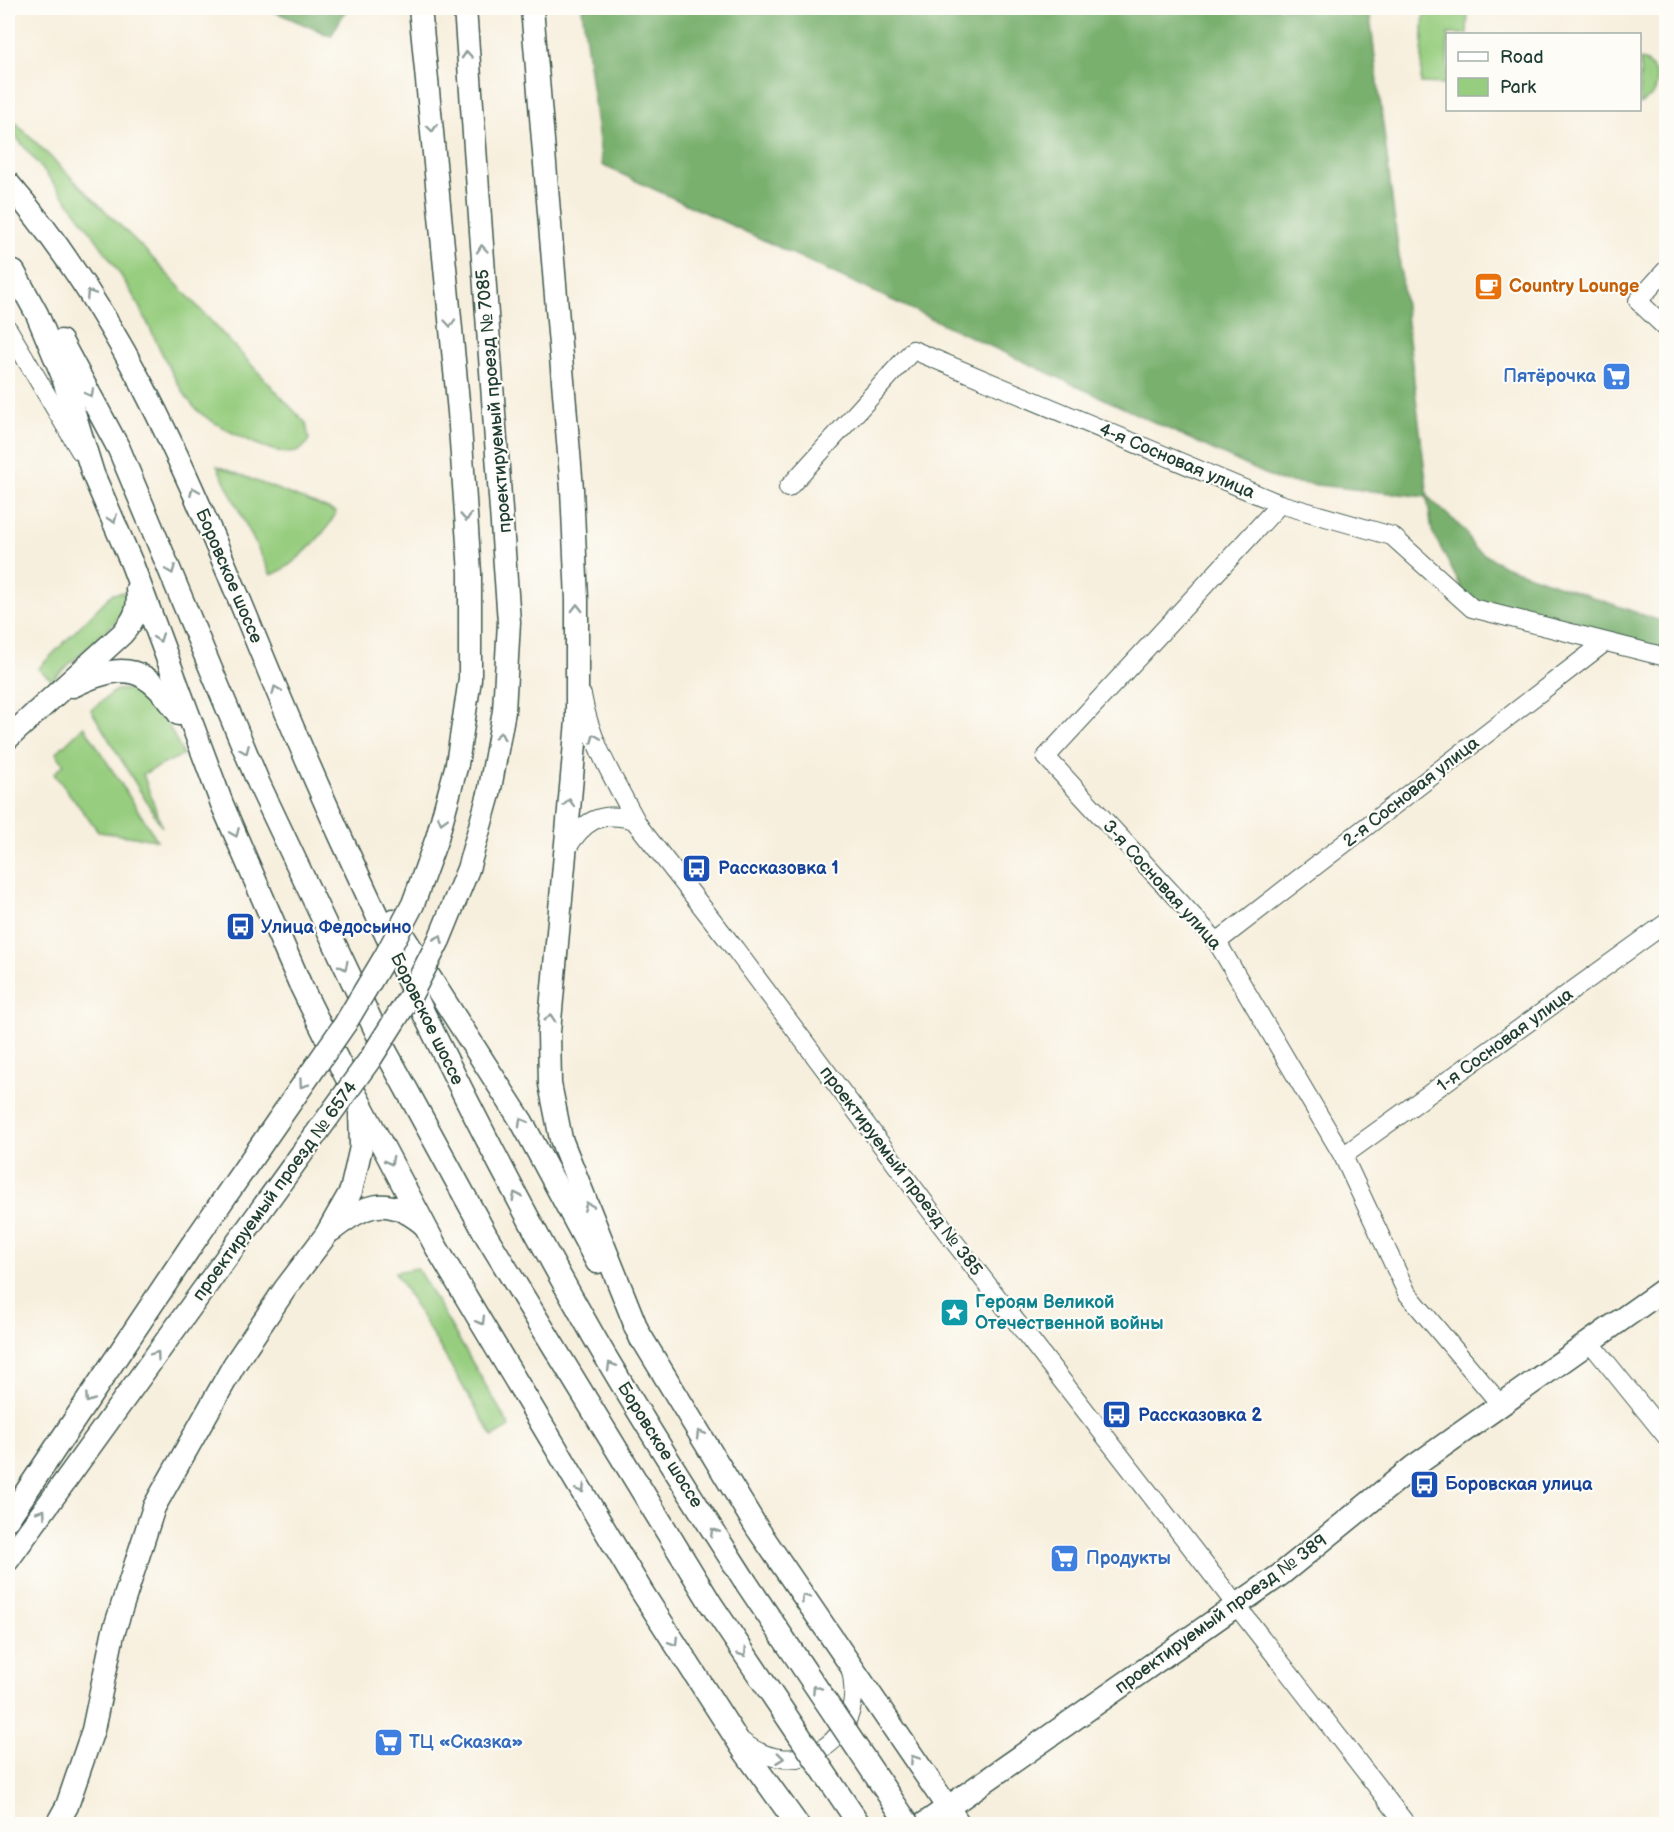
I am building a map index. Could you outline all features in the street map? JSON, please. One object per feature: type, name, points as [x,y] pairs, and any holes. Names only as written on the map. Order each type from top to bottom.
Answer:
[{"type":"main road","name":"проектируемый проезд № 7085","points":[[420,8],[459,412],[470,573],[470,679],[457,764]]},
{"type":"main road","name":"проектируемый проезд № 7085","points":[[465,8],[509,622],[504,711],[489,794]]},
{"type":"main road","points":[[532,8],[572,489],[577,661],[577,721],[549,1032],[550,1084],[561,1139],[641,1339]]},
{"type":"main road","name":"Боровское шоссе","points":[[8,183],[55,241],[122,343],[189,479],[308,763],[429,1026],[529,1220],[634,1405],[745,1581],[908,1824]]},
{"type":"main road","points":[[11,268],[37,314],[62,374],[93,474],[132,564],[197,740],[274,924],[359,1104],[424,1225],[642,1592],[731,1730],[797,1824]]},
{"type":"main road","points":[[11,268],[73,361],[119,449],[260,784],[384,1048],[487,1236],[711,1604],[859,1824]]},
{"type":"main road","points":[[8,738],[135,619],[139,607],[132,564]]},
{"type":"main road","points":[[58,693],[86,680],[116,671],[142,675],[153,681],[165,694],[197,740]]},
{"type":"main road","points":[[308,763],[407,944],[522,1122],[641,1339],[757,1528],[953,1816]]},
{"type":"main road","name":"проектируемый проезд № 6574","points":[[8,1519],[191,1246],[345,1024],[385,957],[421,882],[437,838],[457,764]]},
{"type":"main road","name":"проектируемый проезд № 6574","points":[[8,1560],[371,1058],[412,993],[439,940],[468,869],[489,794]]},
{"type":"main road","points":[[57,1824],[67,1806],[93,1730],[113,1635],[154,1507],[234,1365],[285,1289],[326,1235],[351,1191],[361,1147],[359,1104]]},
{"type":"main road","points":[[326,1235],[351,1216],[373,1206],[392,1206],[406,1210],[424,1225]]},
{"type":"main road","name":"проектируемый проезд № 389","points":[[924,1824],[953,1816],[1280,1575],[1413,1467],[1666,1288]]},
{"type":"street","points":[[1666,270],[1638,302],[1666,328]]},
{"type":"street","points":[[8,329],[44,386],[93,474]]},
{"type":"street","name":"4-я Сосновая улица","points":[[788,488],[913,350],[1280,504],[1392,536],[1472,608],[1666,657]]},
{"type":"street","name":"3-я Сосновая улица","points":[[1280,504],[1046,757],[1217,942],[1343,1156],[1407,1293],[1501,1405]]},
{"type":"street","name":"2-я Сосновая улица","points":[[1217,942],[1604,643]]},
{"type":"street","name":"проектируемый проезд № 385","points":[[577,661],[592,732],[637,824],[735,949],[942,1226],[1236,1607]]},
{"type":"street","points":[[565,851],[576,833],[603,816],[617,815],[637,824]]},
{"type":"street","name":"1-я Сосновая улица","points":[[1343,1156],[1666,923]]},
{"type":"street","points":[[1590,1342],[1666,1436]]},
{"type":"street","points":[[1236,1607],[1264,1637],[1406,1824]]},
{"type":"street","points":[[731,1730],[751,1749],[771,1757],[792,1759],[819,1751],[840,1733],[852,1707],[853,1679],[842,1653]]},
{"type":"green space","points":[[266,8],[347,8],[331,36]]},
{"type":"green space","points":[[582,8],[1369,8],[1428,497],[1465,531],[1474,548],[1504,566],[1666,623],[1666,657],[1472,608],[1432,531],[1427,497],[1280,481],[602,165]]},
{"type":"green space","points":[[1424,8],[1468,10],[1467,33],[1446,33],[1446,84],[1421,83]]},
{"type":"green space","points":[[1641,60],[1650,65],[1657,79],[1653,95],[1641,103]]},
{"type":"green space","points":[[8,115],[147,252],[306,423],[309,439],[302,448],[296,452],[286,452],[258,445],[213,422],[194,407],[175,379],[115,266],[86,225],[8,127]]},
{"type":"green space","points":[[217,466],[336,512],[325,529],[299,557],[271,575]]},
{"type":"green space","points":[[126,592],[123,615],[52,680],[38,669],[112,594]]},
{"type":"green space","points":[[135,689],[159,709],[183,755],[143,774],[162,827],[91,710],[116,690]]},
{"type":"green space","points":[[84,726],[157,840],[99,832],[54,774],[64,764],[56,753]]},
{"type":"green space","points":[[417,1268],[510,1427],[493,1437],[395,1272]]},
{"type":"place","name":"Country Lounge","points":[[1488,286]]},
{"type":"place","name":"Пятёрочка","points":[[1617,376]]},
{"type":"place","name":"Рассказовка 1","points":[[697,868]]},
{"type":"place","name":"Улица Федосьино","points":[[240,927]]},
{"type":"place","name":"Героям Великой Отечественной войны","points":[[954,1312]]},
{"type":"place","name":"Рассказовка 2","points":[[1117,1415]]},
{"type":"place","name":"Боровская улица","points":[[1424,1484]]},
{"type":"place","name":"Продукты","points":[[1065,1558]]},
{"type":"place","name":"ТЦ «Сказка»","points":[[388,1742]]}]
